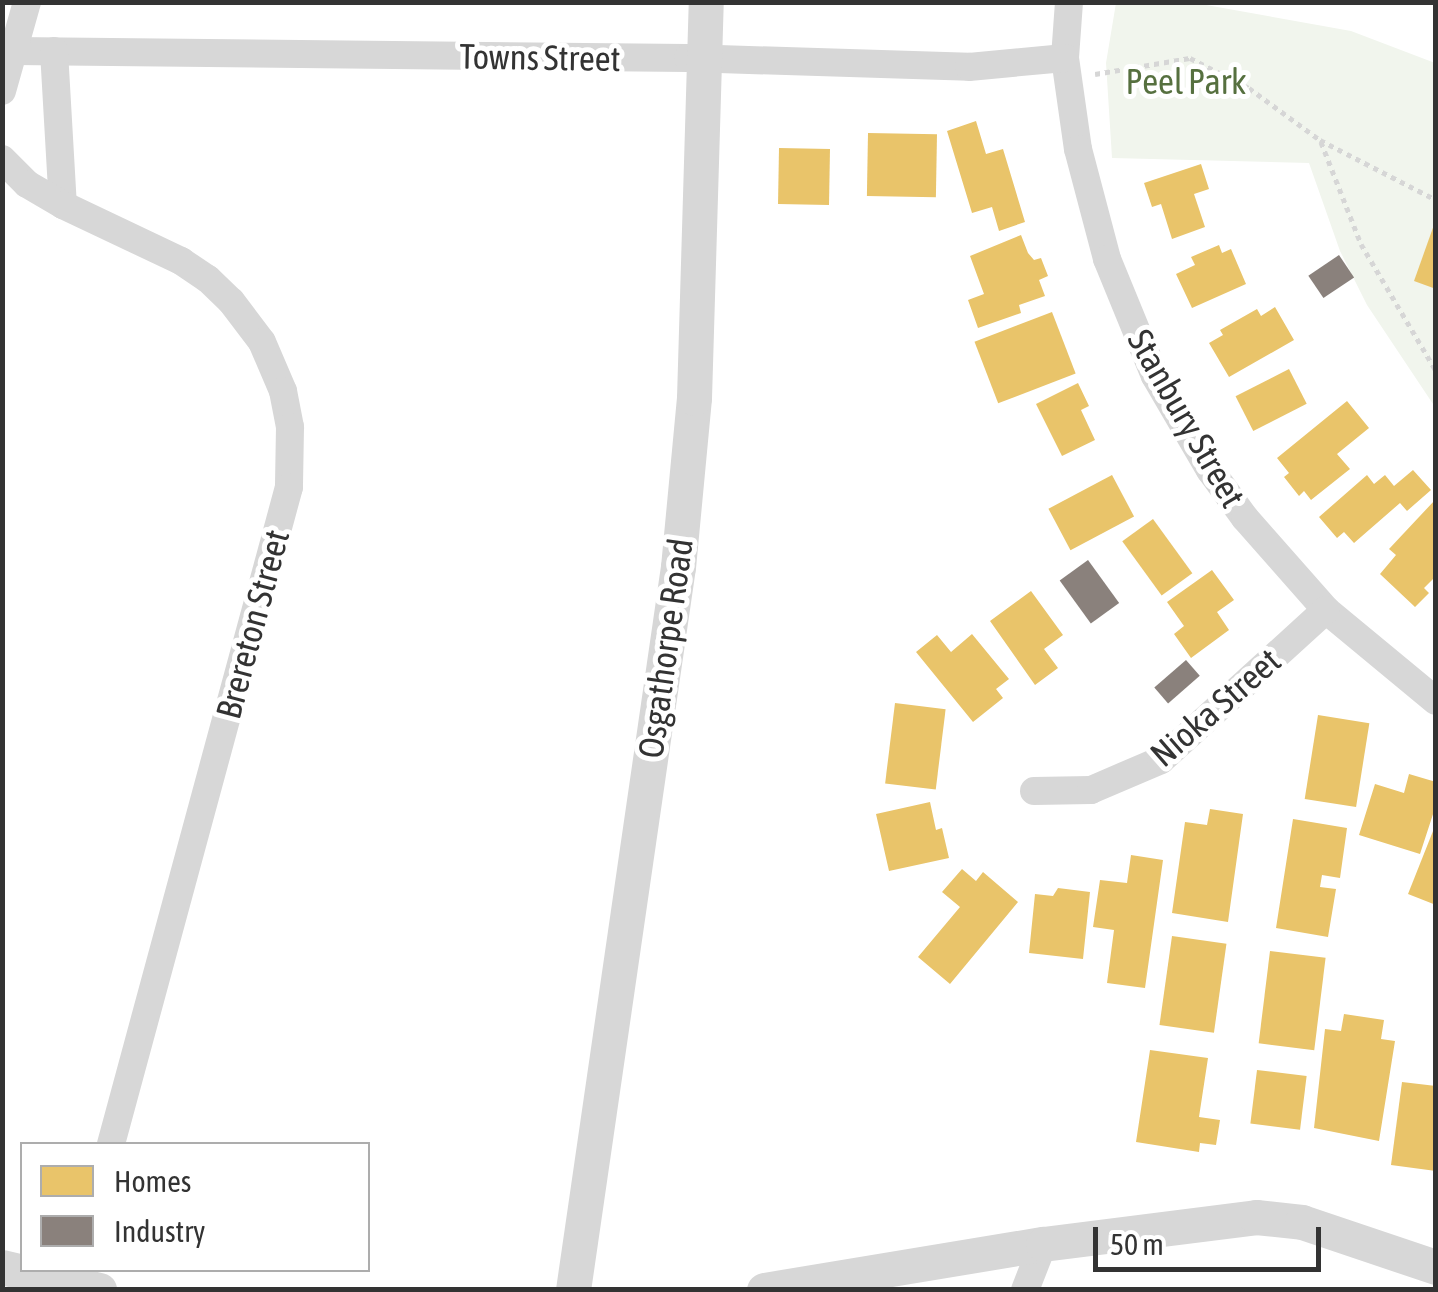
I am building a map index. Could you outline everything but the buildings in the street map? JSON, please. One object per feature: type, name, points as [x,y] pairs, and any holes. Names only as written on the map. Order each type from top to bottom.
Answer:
[{"type":"street","points":[[2,91],[27,2]]},
{"type":"street","name":"Osgathorpe Road","points":[[573,1290],[680,550],[694,398],[706,2]]},
{"type":"street","name":"Stanbury Street","points":[[1069,2],[1066,68],[1078,148],[1107,258],[1155,376],[1210,470],[1326,610],[1436,701]]},
{"type":"street","name":"Towns Street","points":[[14,51],[702,58],[1066,68]]},
{"type":"street","points":[[54,52],[63,205]]},
{"type":"street","name":"Brereton Street","points":[[2,159],[27,184],[180,260],[231,300],[250,322],[273,364],[290,427],[289,487],[112,1142]]},
{"type":"street","name":"Nioka Street","points":[[1034,791],[1090,790],[1161,760],[1326,610]]},
{"type":"street","points":[[764,1290],[1043,1244],[1256,1217],[1302,1222],[1436,1267]]},
{"type":"street","points":[[1025,1290],[1043,1244]]},
{"type":"street","points":[[31,1272],[83,1281]]},
{"type":"path","points":[[1066,68],[1190,58],[1249,88],[1320,140],[1436,200]]},
{"type":"path","points":[[1320,140],[1361,244],[1436,371]]},
{"type":"green space","name":"Peel Park","points":[[1116,3],[1195,3],[1351,31],[1435,63],[1435,407],[1367,305],[1340,251],[1309,163],[1112,158],[1106,63]]}]
